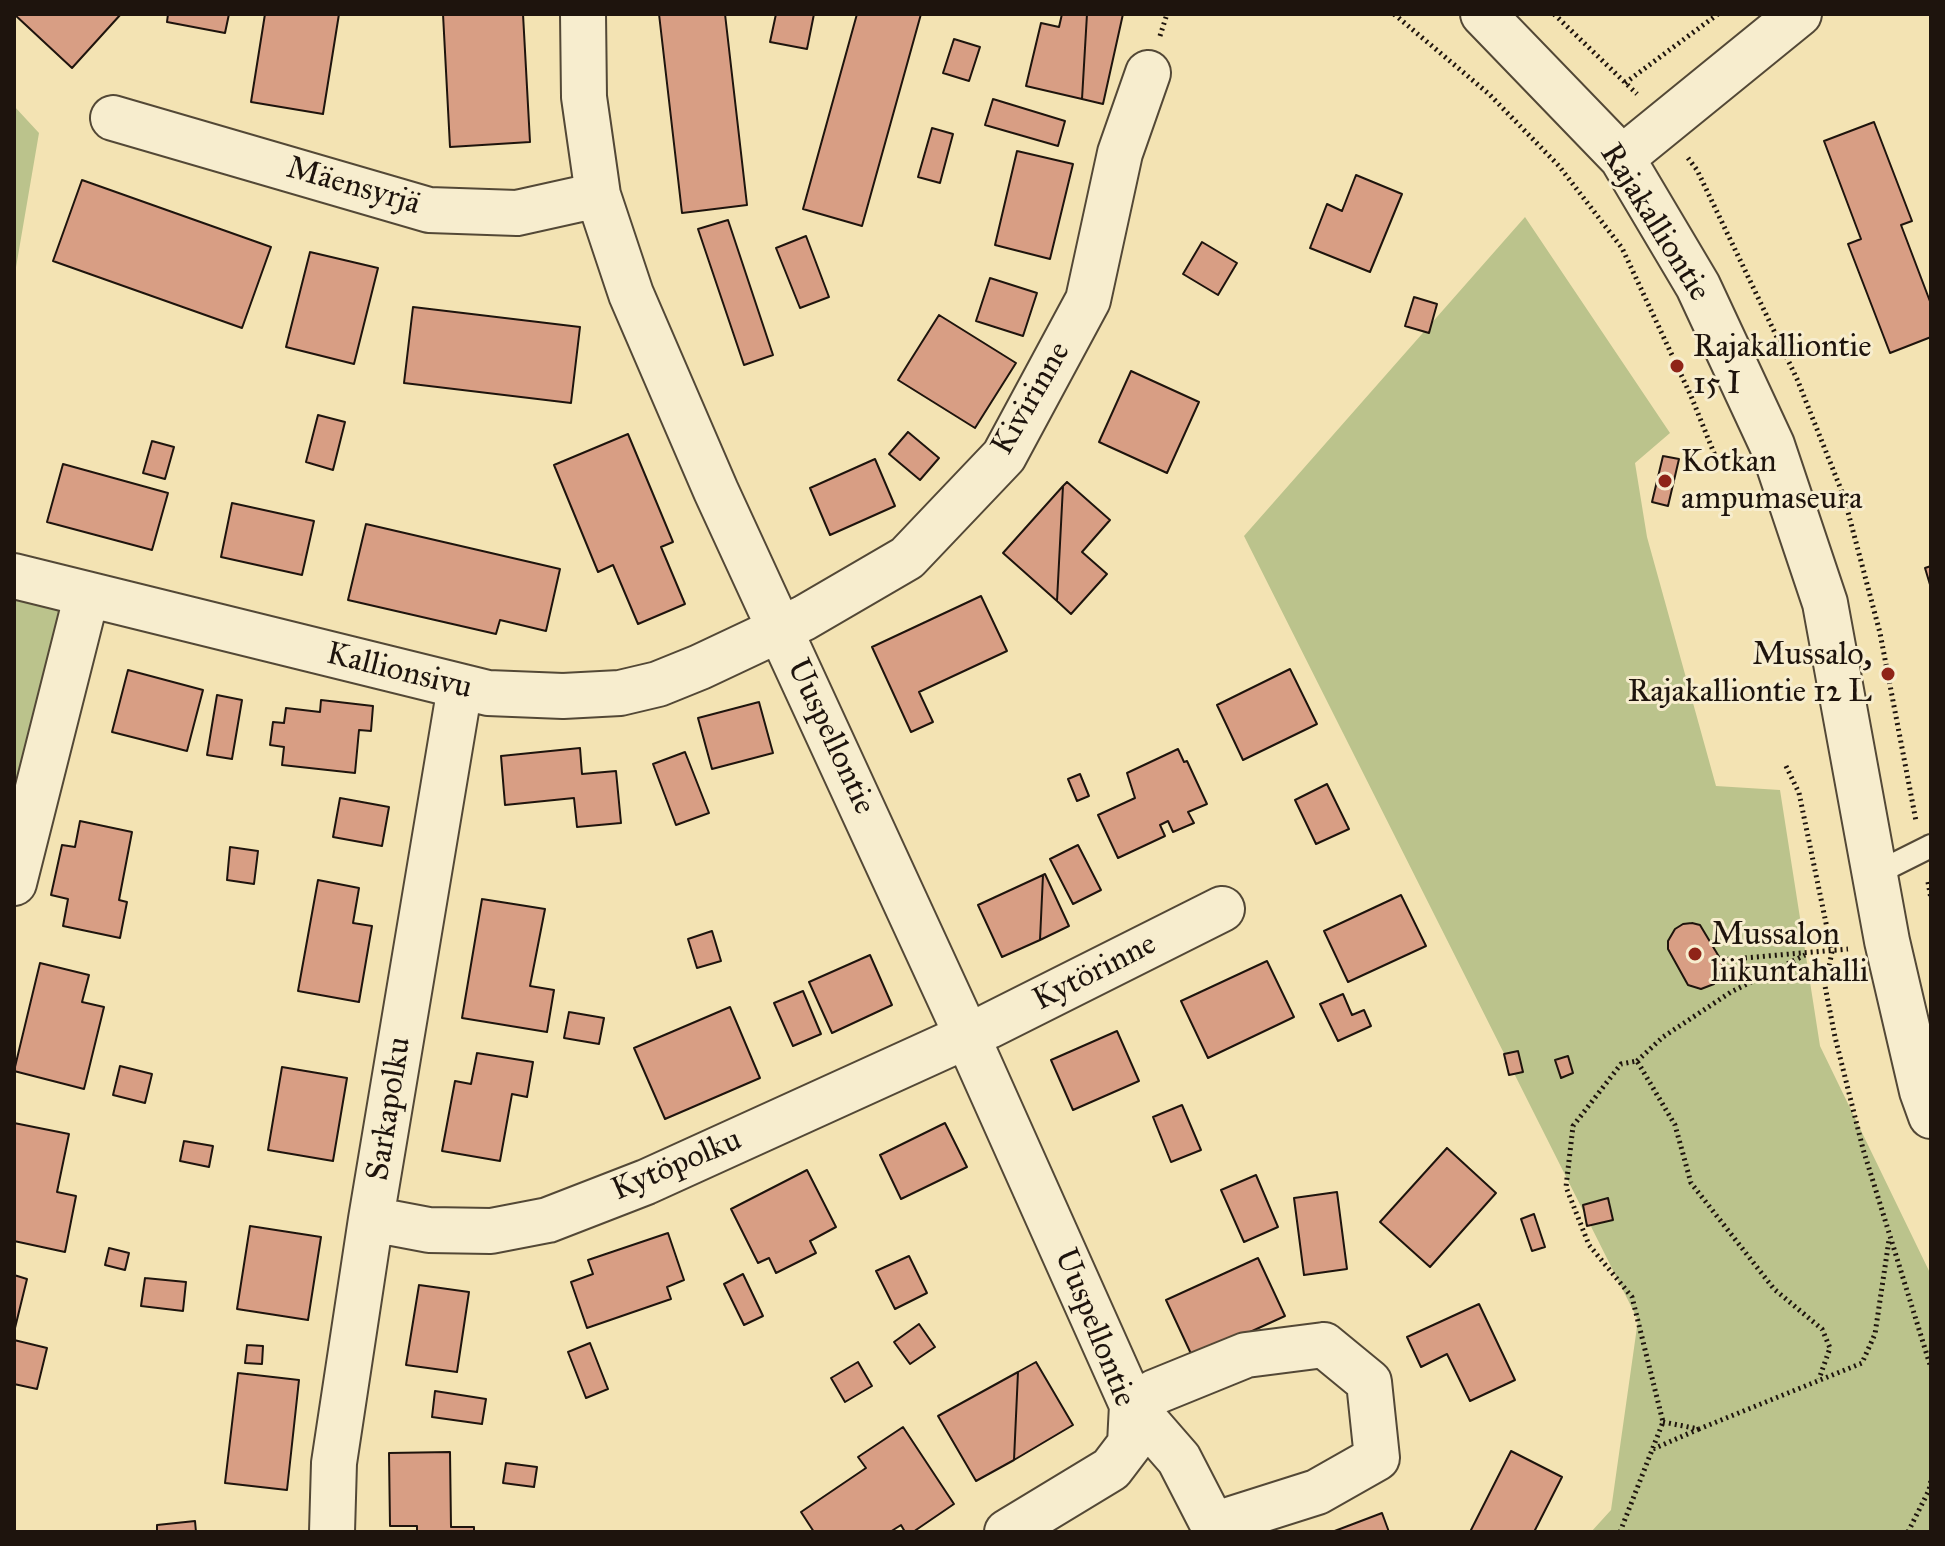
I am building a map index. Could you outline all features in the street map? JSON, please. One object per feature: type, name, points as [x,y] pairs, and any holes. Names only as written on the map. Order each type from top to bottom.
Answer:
[{"type":"street","name":"Uuspellontie","points":[[583,14],[584,97],[598,195],[631,294],[779,629],[967,1036],[1131,1425],[1179,1459],[1213,1525],[1317,1492],[1377,1458],[1369,1382],[1324,1345],[1246,1355],[1155,1392],[1131,1425]]},
{"type":"street","name":"Rajakalliontie","points":[[1483,14],[1622,158],[1698,286],[1772,445],[1825,603],[1887,941],[1922,1091],[1931,1116]]},
{"type":"street","points":[[1622,158],[1799,14]]},
{"type":"street","name":"Kivirinne","points":[[779,629],[804,618],[907,558],[1004,456],[1088,300],[1120,153],[1148,73]]},
{"type":"street","name":"Mäensyrjä","points":[[113,118],[429,210],[517,213],[598,195]]},
{"type":"street","name":"Kallionsivu","points":[[14,576],[488,693],[620,693],[658,684],[779,629]]},
{"type":"street","points":[[14,883],[87,594]]},
{"type":"street","name":"Sarkapolku","points":[[332,1532],[334,1463],[371,1219],[460,687]]},
{"type":"street","name":"Kytörinne","points":[[967,1036],[1222,909]]},
{"type":"street","name":"Kytöpolku","points":[[371,1219],[429,1230],[491,1231],[548,1220],[646,1182],[967,1036]]},
{"type":"street","points":[[1007,1532],[1111,1469],[1131,1425]]},
{"type":"lane","points":[[1875,874],[1931,846]]},
{"type":"path","points":[[1394,14],[1489,94],[1559,166],[1622,248],[1691,396],[1718,463]]},
{"type":"path","points":[[1625,83],[1718,14]]},
{"type":"path","points":[[1786,766],[1799,793],[1832,952],[1825,986],[1835,1037],[1863,1149],[1931,1368]]},
{"type":"path","points":[[1721,960],[1832,952]]},
{"type":"path","points":[[1620,1532],[1663,1422],[1632,1297],[1589,1245],[1566,1187],[1573,1126],[1621,1064],[1637,1061],[1663,1037],[1731,992],[1808,954]]},
{"type":"path","points":[[1637,1061],[1675,1125],[1691,1183],[1774,1289],[1822,1329],[1830,1348],[1819,1379]]},
{"type":"path","points":[[1653,1449],[1862,1363],[1875,1334],[1889,1235]]},
{"type":"path","points":[[1663,1422],[1699,1429]]},
{"type":"path","points":[[1908,1532],[1931,1480]]},
{"type":"green space","points":[[14,106],[39,133],[14,279]]},
{"type":"green space","points":[[1525,217],[1670,433],[1635,463],[1647,537],[1716,786],[1780,790],[1820,1046],[1931,1275],[1931,1532],[1591,1532],[1611,1510],[1638,1320],[1244,536]]},
{"type":"green space","points":[[14,598],[63,608],[14,804]]},
{"type":"building","points":[[14,14],[121,14],[72,68]]},
{"type":"building","points":[[168,14],[229,14],[225,33],[167,22]]},
{"type":"building","points":[[265,14],[339,14],[323,114],[251,102]]},
{"type":"building","points":[[443,14],[523,14],[530,142],[450,147]]},
{"type":"building","points":[[659,14],[725,14],[747,205],[682,213]]},
{"type":"building","points":[[776,14],[814,14],[807,49],[770,42]]},
{"type":"building","points":[[857,14],[921,14],[862,226],[803,209]]},
{"type":"building","points":[[1062,14],[1087,14],[1082,99],[1026,86],[1041,23],[1059,27]]},
{"type":"building","points":[[1087,14],[1123,14],[1103,104],[1082,99]]},
{"type":"building","points":[[954,39],[980,47],[969,81],[943,73]]},
{"type":"building","points":[[993,99],[1065,121],[1058,146],[985,125]]},
{"type":"building","points":[[1874,122],[1912,221],[1901,225],[1931,304],[1931,337],[1890,353],[1848,244],[1861,239],[1824,141]]},
{"type":"building","points":[[932,128],[953,134],[940,183],[918,177]]},
{"type":"building","points":[[1017,151],[1073,164],[1050,259],[995,245]]},
{"type":"building","points":[[1356,175],[1402,194],[1370,272],[1310,248],[1327,204],[1342,211]]},
{"type":"building","points":[[82,180],[271,247],[242,328],[53,261]]},
{"type":"building","points":[[728,220],[773,355],[744,365],[698,229]]},
{"type":"building","points":[[806,236],[829,297],[800,308],[776,248]]},
{"type":"building","points":[[1202,242],[1237,263],[1218,295],[1183,274]]},
{"type":"building","points":[[310,252],[378,268],[354,364],[286,347]]},
{"type":"building","points":[[990,278],[1037,293],[1023,336],[976,321]]},
{"type":"building","points":[[1414,297],[1437,304],[1429,333],[1405,326]]},
{"type":"building","points":[[413,307],[580,327],[571,403],[404,383]]},
{"type":"building","points":[[939,315],[1016,363],[975,428],[898,380]]},
{"type":"building","points":[[1131,371],[1199,402],[1167,473],[1099,442]]},
{"type":"building","points":[[318,415],[345,422],[333,470],[306,462]]},
{"type":"building","points":[[908,432],[939,458],[920,480],[889,454]]},
{"type":"building","points":[[628,434],[673,542],[661,547],[685,604],[638,624],[613,565],[598,572],[554,465]]},
{"type":"building","points":[[152,441],[174,447],[165,479],[143,473]]},
{"type":"building","points":[[1663,456],[1679,459],[1668,506],[1652,502]]},
{"type":"building","points":[[875,459],[895,506],[830,535],[810,488]]},
{"type":"building","points":[[63,464],[168,493],[152,550],[47,522]]},
{"type":"building","points":[[1067,482],[1110,520],[1082,552],[1107,574],[1071,614],[1057,601],[1063,486]]},
{"type":"building","points":[[1063,486],[1057,601],[1003,553]]},
{"type":"building","points":[[232,503],[314,521],[302,575],[221,557]]},
{"type":"building","points":[[366,524],[560,569],[546,631],[500,620],[496,634],[348,600]]},
{"type":"building","points":[[1931,566],[1931,588],[1925,568]]},
{"type":"building","points":[[981,596],[1007,651],[919,692],[933,722],[911,732],[872,647]]},
{"type":"building","points":[[1290,669],[1317,724],[1243,760],[1217,705]]},
{"type":"building","points":[[128,670],[203,690],[187,751],[112,732]]},
{"type":"building","points":[[217,695],[242,700],[232,759],[207,755]]},
{"type":"building","points":[[321,700],[373,706],[371,731],[359,730],[355,773],[282,765],[284,747],[270,745],[273,722],[284,723],[286,708],[320,712]]},
{"type":"building","points":[[759,702],[773,753],[712,769],[698,718]]},
{"type":"building","points":[[580,748],[582,774],[616,771],[621,823],[577,827],[574,798],[505,805],[501,756]]},
{"type":"building","points":[[1178,749],[1207,804],[1188,812],[1194,823],[1173,832],[1168,821],[1160,825],[1165,836],[1118,858],[1098,815],[1135,798],[1127,773]]},
{"type":"building","points":[[685,752],[709,813],[676,825],[653,764]]},
{"type":"building","points":[[1080,774],[1089,796],[1077,801],[1068,779]]},
{"type":"building","points":[[1327,784],[1349,829],[1316,844],[1295,800]]},
{"type":"building","points":[[340,798],[389,807],[382,846],[333,837]]},
{"type":"building","points":[[80,821],[132,832],[119,900],[127,902],[120,938],[63,926],[68,899],[51,895],[62,845],[75,847]]},
{"type":"building","points":[[1078,845],[1101,890],[1073,904],[1050,859]]},
{"type":"building","points":[[230,847],[258,851],[254,884],[227,880]]},
{"type":"building","points":[[1043,875],[1069,926],[1040,940]]},
{"type":"building","points":[[1043,875],[1040,940],[1002,957],[978,905]]},
{"type":"building","points":[[318,880],[359,888],[353,923],[372,926],[359,1002],[298,991]]},
{"type":"building","points":[[1401,895],[1426,946],[1348,982],[1324,931]]},
{"type":"building","points":[[482,899],[545,909],[530,986],[554,990],[547,1032],[462,1018]]},
{"type":"building","name":"Mussalon liikuntahalli","points":[[1692,923],[1700,925],[1723,968],[1714,984],[1701,989],[1688,985],[1668,949],[1668,941],[1675,929]]},
{"type":"building","points":[[712,931],[721,961],[697,968],[688,939]]},
{"type":"building","points":[[870,955],[892,1005],[832,1033],[809,982]]},
{"type":"building","points":[[1267,961],[1294,1017],[1208,1058],[1181,1001]]},
{"type":"building","points":[[40,963],[89,975],[82,1002],[104,1007],[84,1089],[14,1071]]},
{"type":"building","points":[[803,991],[821,1034],[793,1046],[774,1003]]},
{"type":"building","points":[[1343,994],[1352,1015],[1364,1010],[1371,1026],[1338,1041],[1320,1004]]},
{"type":"building","points":[[730,1007],[760,1078],[665,1119],[634,1048]]},
{"type":"building","points":[[569,1012],[604,1018],[599,1044],[564,1038]]},
{"type":"building","points":[[1117,1031],[1139,1081],[1073,1110],[1051,1060]]},
{"type":"building","points":[[1518,1051],[1523,1072],[1509,1075],[1504,1054]]},
{"type":"building","points":[[477,1053],[533,1062],[527,1097],[512,1094],[500,1161],[442,1151],[455,1081],[471,1084]]},
{"type":"building","points":[[1568,1056],[1573,1073],[1561,1078],[1555,1060]]},
{"type":"building","points":[[120,1066],[152,1074],[145,1103],[113,1095]]},
{"type":"building","points":[[282,1067],[347,1078],[333,1161],[268,1150]]},
{"type":"building","points":[[1182,1105],[1201,1150],[1171,1162],[1153,1117]]},
{"type":"building","points":[[14,1123],[69,1134],[57,1192],[76,1196],[65,1252],[14,1241]]},
{"type":"building","points":[[945,1123],[967,1167],[901,1199],[880,1155]]},
{"type":"building","points":[[184,1141],[213,1146],[209,1167],[180,1161]]},
{"type":"building","points":[[1447,1148],[1496,1193],[1430,1267],[1380,1222]]},
{"type":"building","points":[[807,1170],[836,1227],[810,1241],[816,1253],[776,1273],[769,1258],[758,1263],[731,1209]]},
{"type":"building","points":[[1256,1175],[1278,1227],[1244,1242],[1221,1190]]},
{"type":"building","points":[[1337,1192],[1347,1269],[1304,1275],[1294,1198]]},
{"type":"building","points":[[1608,1198],[1613,1220],[1587,1226],[1583,1205]]},
{"type":"building","points":[[1534,1214],[1545,1247],[1532,1251],[1521,1219]]},
{"type":"building","points":[[250,1226],[321,1237],[308,1320],[237,1309]]},
{"type":"building","points":[[668,1233],[684,1280],[667,1287],[671,1299],[587,1328],[571,1282],[593,1274],[588,1260]]},
{"type":"building","points":[[109,1248],[129,1253],[125,1270],[105,1265]]},
{"type":"building","points":[[909,1256],[927,1293],[895,1309],[876,1271]]},
{"type":"building","points":[[1258,1258],[1285,1316],[1193,1358],[1166,1300]]},
{"type":"building","points":[[743,1274],[763,1316],[744,1325],[724,1284]]},
{"type":"building","points":[[14,1275],[27,1279],[14,1332]]},
{"type":"building","points":[[145,1278],[186,1282],[183,1311],[141,1306]]},
{"type":"building","points":[[419,1285],[469,1292],[457,1372],[406,1365]]},
{"type":"building","points":[[1479,1304],[1515,1380],[1470,1401],[1447,1354],[1421,1367],[1407,1337]]},
{"type":"building","points":[[919,1324],[935,1347],[910,1364],[894,1342]]},
{"type":"building","points":[[14,1340],[47,1348],[37,1389],[14,1384]]},
{"type":"building","points":[[590,1343],[608,1389],[586,1398],[568,1352]]},
{"type":"building","points":[[247,1345],[263,1346],[262,1364],[245,1363]]},
{"type":"building","points":[[858,1362],[872,1386],[845,1402],[831,1378]]},
{"type":"building","points":[[1036,1362],[1073,1425],[1014,1460],[1018,1372]]},
{"type":"building","points":[[1018,1372],[1014,1460],[976,1481],[938,1416]]},
{"type":"building","points":[[238,1373],[299,1380],[287,1490],[225,1483]]},
{"type":"building","points":[[435,1391],[486,1399],[482,1424],[432,1417]]},
{"type":"building","points":[[903,1427],[954,1504],[913,1532],[905,1532],[901,1525],[890,1532],[814,1532],[801,1512],[866,1468],[858,1457]]},
{"type":"building","points":[[1511,1451],[1562,1477],[1534,1532],[1470,1532]]},
{"type":"building","points":[[450,1452],[451,1527],[474,1527],[474,1532],[417,1532],[417,1526],[390,1526],[389,1453]]},
{"type":"building","points":[[506,1463],[537,1467],[534,1487],[503,1483]]},
{"type":"building","points":[[1382,1513],[1389,1532],[1332,1532]]},
{"type":"building","points":[[195,1521],[196,1532],[157,1532],[157,1525]]},
{"type":"place","name":"Rajakalliontie 15 I","points":[[1677,366]]},
{"type":"place","name":"Kotkan ampumaseura","points":[[1665,481]]},
{"type":"place","name":"Mussalo, Rajakalliontie 12 L","points":[[1888,674]]},
{"type":"place","name":"Mussalon liikuntahalli","points":[[1695,954]]}]
